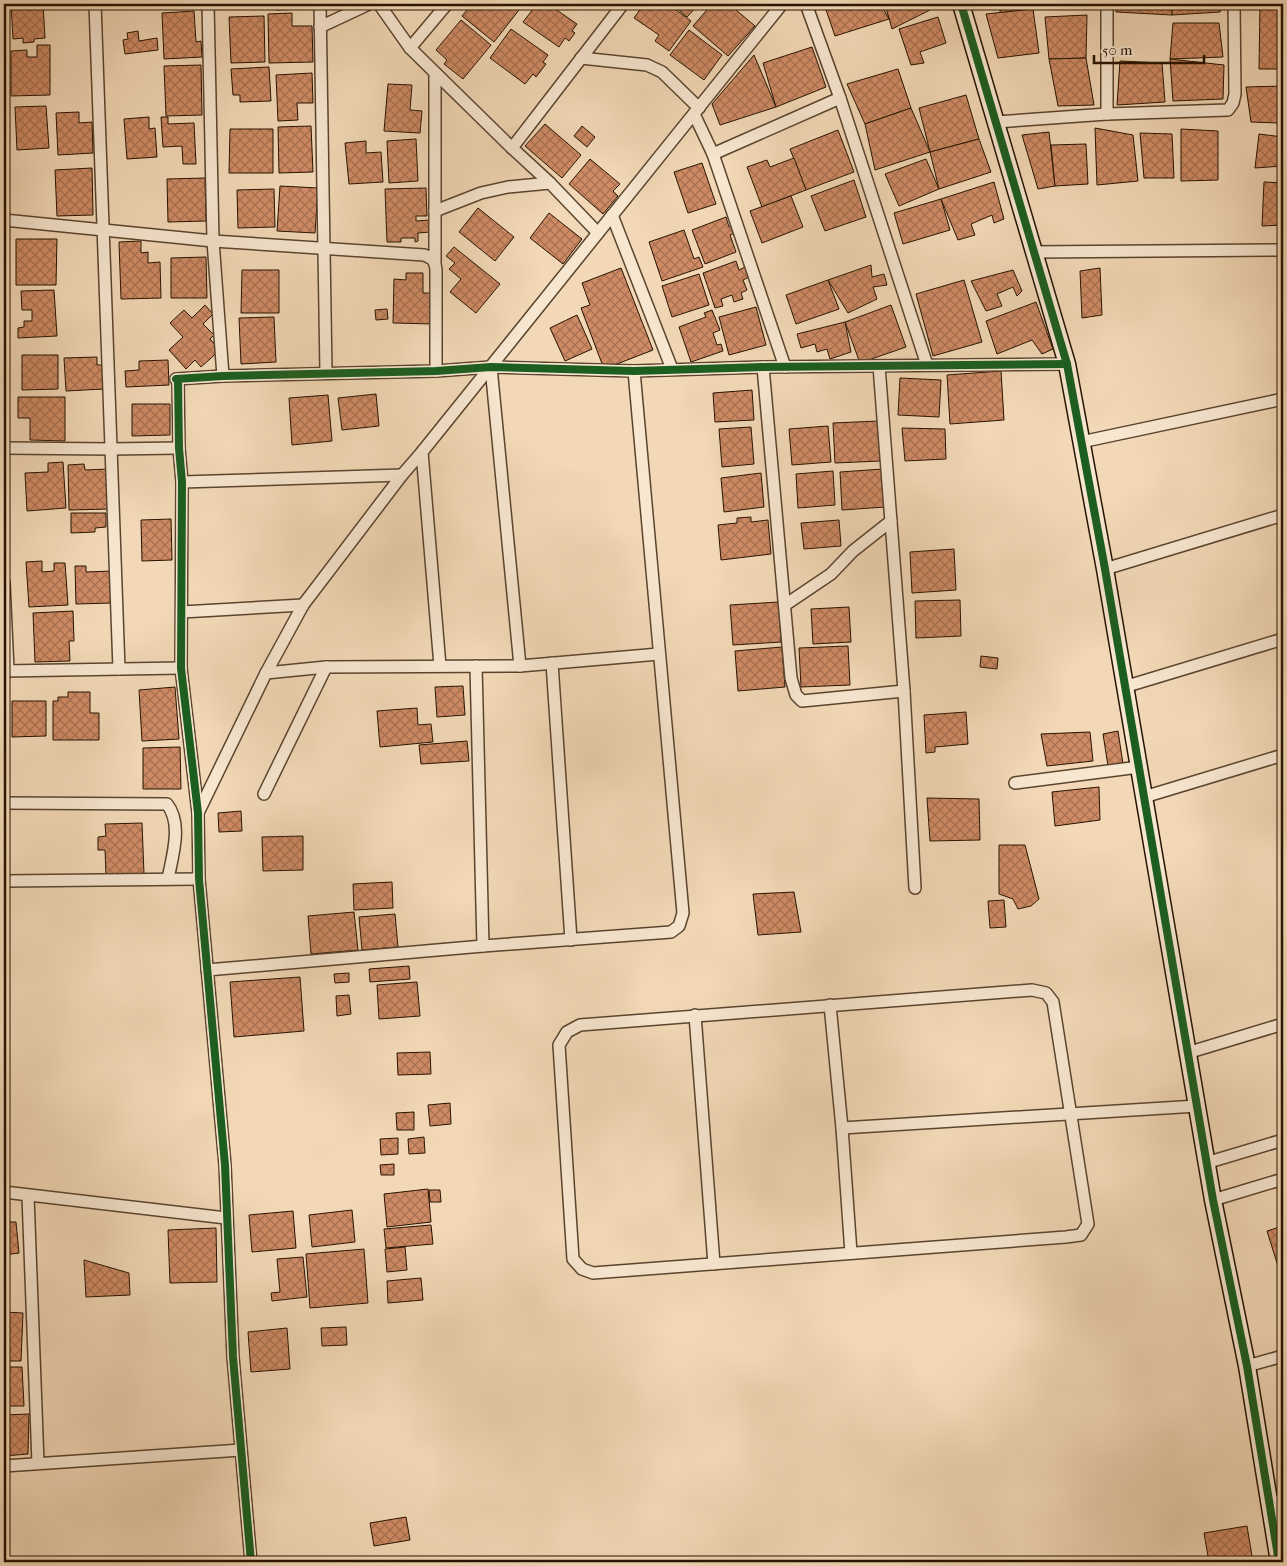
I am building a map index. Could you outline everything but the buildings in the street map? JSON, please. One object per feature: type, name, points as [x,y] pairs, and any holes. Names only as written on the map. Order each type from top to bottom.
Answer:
[{"type":"street","points":[[95,4],[119,669]]},
{"type":"street","points":[[208,4],[213,241],[223,376]]},
{"type":"street","points":[[320,4],[326,374]]},
{"type":"street","points":[[320,27],[369,4]]},
{"type":"street","points":[[379,4],[410,48],[550,183],[598,233]]},
{"type":"street","points":[[410,48],[447,4]]},
{"type":"street","points":[[512,148],[623,4]]},
{"type":"street","points":[[198,814],[266,673],[303,605],[402,475],[782,4]]},
{"type":"street","points":[[806,4],[840,98],[927,365]]},
{"type":"street","points":[[961,4],[1067,364],[1105,569],[1206,1163],[1276,1502],[1279,1562]]},
{"type":"street","points":[[1106,4],[1107,114]]},
{"type":"street","points":[[996,122],[1107,114],[1228,110],[1233,103],[1235,94],[1234,4]]},
{"type":"street","points":[[581,58],[647,65],[662,72],[696,111],[713,154],[785,367]]},
{"type":"street","points":[[435,72],[436,371]]},
{"type":"street","points":[[713,154],[840,98]]},
{"type":"street","points":[[435,211],[481,192],[550,183]]},
{"type":"street","points":[[612,215],[672,369]]},
{"type":"street","points":[[4,220],[213,241],[424,255],[432,258],[435,262]]},
{"type":"street","points":[[1034,252],[1283,250]]},
{"type":"street","points":[[251,1562],[233,1357],[225,1164],[198,879],[198,814],[181,668],[182,482],[179,448],[178,381],[176,379],[223,376],[436,371],[491,366],[634,371],[763,367],[1067,364]]},
{"type":"street","points":[[491,366],[520,666]]},
{"type":"street","points":[[879,366],[904,691],[915,888]]},
{"type":"street","points":[[763,367],[791,678],[796,695],[802,701],[904,691]]},
{"type":"street","points":[[207,970],[671,932],[680,926],[684,913],[634,371]]},
{"type":"street","points":[[1081,442],[1283,399]]},
{"type":"street","points":[[4,448],[179,448]]},
{"type":"street","points":[[422,452],[440,666]]},
{"type":"street","points":[[182,482],[402,475]]},
{"type":"street","points":[[1105,569],[1283,515]]},
{"type":"street","points":[[785,605],[831,574],[853,551],[891,521]]},
{"type":"street","points":[[4,583],[6,670],[181,668]]},
{"type":"street","points":[[182,612],[303,605]]},
{"type":"street","points":[[1124,687],[1283,639]]},
{"type":"street","points":[[266,673],[326,667],[520,666],[659,654]]},
{"type":"street","points":[[552,663],[571,940]]},
{"type":"street","points":[[476,666],[483,946]]},
{"type":"street","points":[[264,794],[326,667]]},
{"type":"street","points":[[1144,797],[1283,755]]},
{"type":"street","points":[[1015,783],[1139,767]]},
{"type":"street","points":[[4,804],[167,804],[173,811],[175,820],[174,848],[168,879]]},
{"type":"street","points":[[4,881],[198,879]]},
{"type":"street","points":[[1032,990],[1046,993],[1052,1002],[1088,1224],[1081,1234],[1066,1237],[593,1274],[582,1269],[574,1259],[559,1045],[567,1032],[580,1024],[830,1005],[1032,990]]},
{"type":"street","points":[[830,1005],[842,1128],[851,1253]]},
{"type":"street","points":[[695,1015],[714,1264]]},
{"type":"street","points":[[1188,1053],[1283,1024]]},
{"type":"street","points":[[842,1128],[1196,1106]]},
{"type":"street","points":[[1206,1163],[1283,1140]]},
{"type":"street","points":[[1213,1200],[1283,1179]]},
{"type":"street","points":[[4,1192],[226,1218]]},
{"type":"street","points":[[28,1196],[38,1463]]},
{"type":"street","points":[[1247,1366],[1283,1356]]},
{"type":"street","points":[[4,1466],[241,1450]]},
{"type":"cycle path","points":[[961,4],[1067,364],[1105,569],[1213,1200],[1247,1366],[1279,1562]]},
{"type":"cycle path","points":[[251,1562],[233,1357],[225,1165],[199,879],[198,813],[181,668],[182,482],[179,448],[178,381],[176,379],[223,376],[436,371],[491,367],[634,371],[763,367],[1067,364]]}]
